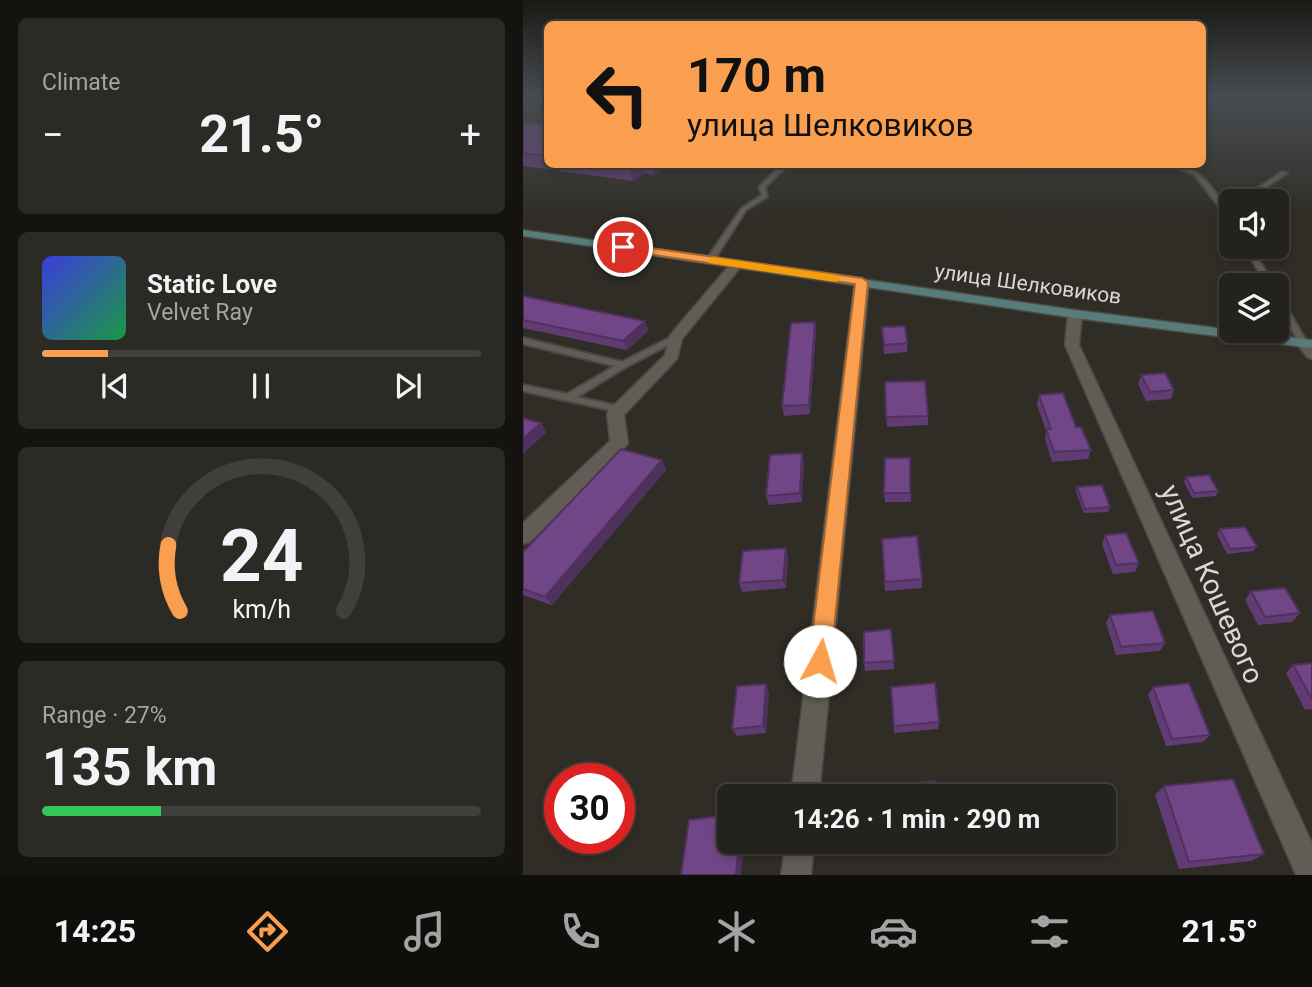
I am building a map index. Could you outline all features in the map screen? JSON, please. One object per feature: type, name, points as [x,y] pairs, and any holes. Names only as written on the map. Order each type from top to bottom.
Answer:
[{"type":"street","name":"улица Шелковиков","points":[[523,233],[1309,347]]},
{"type":"street","points":[[523,536],[619,443],[615,414],[672,356],[675,338],[737,264]]},
{"type":"street","points":[[806,784],[862,282]]},
{"type":"street","name":"улица Кошевого","points":[[1075,314],[1071,345],[1311,875]]},
{"type":"street","points":[[796,875],[799,854]]},
{"type":"lane","points":[[710,260],[744,209],[765,196],[762,187],[782,168]]},
{"type":"lane","points":[[1182,168],[1196,173],[1219,202]]},
{"type":"lane","points":[[1260,189],[1284,173]]},
{"type":"lane","points":[[1289,316],[1309,347]]},
{"type":"lane","points":[[568,398],[675,338]]},
{"type":"lane","points":[[523,341],[623,365]]},
{"type":"lane","points":[[523,388],[619,409]]},
{"type":"building","points":[[523,137],[544,137],[544,156],[523,153]]},
{"type":"building","points":[[523,296],[645,321],[623,341],[523,320]]},
{"type":"building","points":[[815,322],[809,405],[782,406],[791,323]]},
{"type":"building","points":[[905,326],[907,343],[884,345],[882,327]]},
{"type":"building","points":[[1165,373],[1174,390],[1150,392],[1141,375]]},
{"type":"building","points":[[925,381],[928,416],[886,417],[885,382]]},
{"type":"building","points":[[1063,393],[1076,427],[1081,427],[1091,450],[1054,452],[1046,429],[1051,429],[1039,395]]},
{"type":"building","points":[[523,418],[541,423],[523,439]]},
{"type":"building","points":[[621,449],[662,460],[545,597],[523,589],[523,552]]},
{"type":"building","points":[[802,453],[800,493],[766,496],[770,455]]},
{"type":"building","points":[[885,458],[910,458],[910,493],[884,493]]},
{"type":"building","points":[[1209,475],[1218,491],[1194,493],[1186,477]]},
{"type":"building","points":[[1102,485],[1110,507],[1085,509],[1077,487]]},
{"type":"building","points":[[1245,527],[1257,547],[1230,549],[1220,529]]},
{"type":"building","points":[[1126,533],[1139,563],[1116,565],[1105,535]]},
{"type":"building","points":[[917,536],[922,579],[885,582],[882,539]]},
{"type":"building","points":[[786,548],[783,580],[739,583],[743,551]]},
{"type":"building","points":[[1285,588],[1300,613],[1265,617],[1251,591]]},
{"type":"building","points":[[1153,611],[1165,643],[1121,647],[1110,615]]},
{"type":"building","points":[[891,629],[894,661],[864,663],[864,632]]},
{"type":"building","points":[[1312,663],[1312,699],[1293,665]]},
{"type":"building","points":[[935,683],[939,722],[894,726],[891,687]]},
{"type":"building","points":[[1189,683],[1210,735],[1172,739],[1153,687]]},
{"type":"building","points":[[766,684],[763,726],[732,729],[737,686]]},
{"type":"building","points":[[1233,779],[1264,854],[1189,862],[1164,786]]},
{"type":"building","points":[[934,781],[934,784],[905,784]]},
{"type":"building","points":[[717,816],[717,854],[738,854],[736,875],[681,875],[689,820]]},
{"type":"slow traffic","points":[[713,261],[836,278]]},
{"type":"route","points":[[623,247],[862,282],[820,661]]}]
